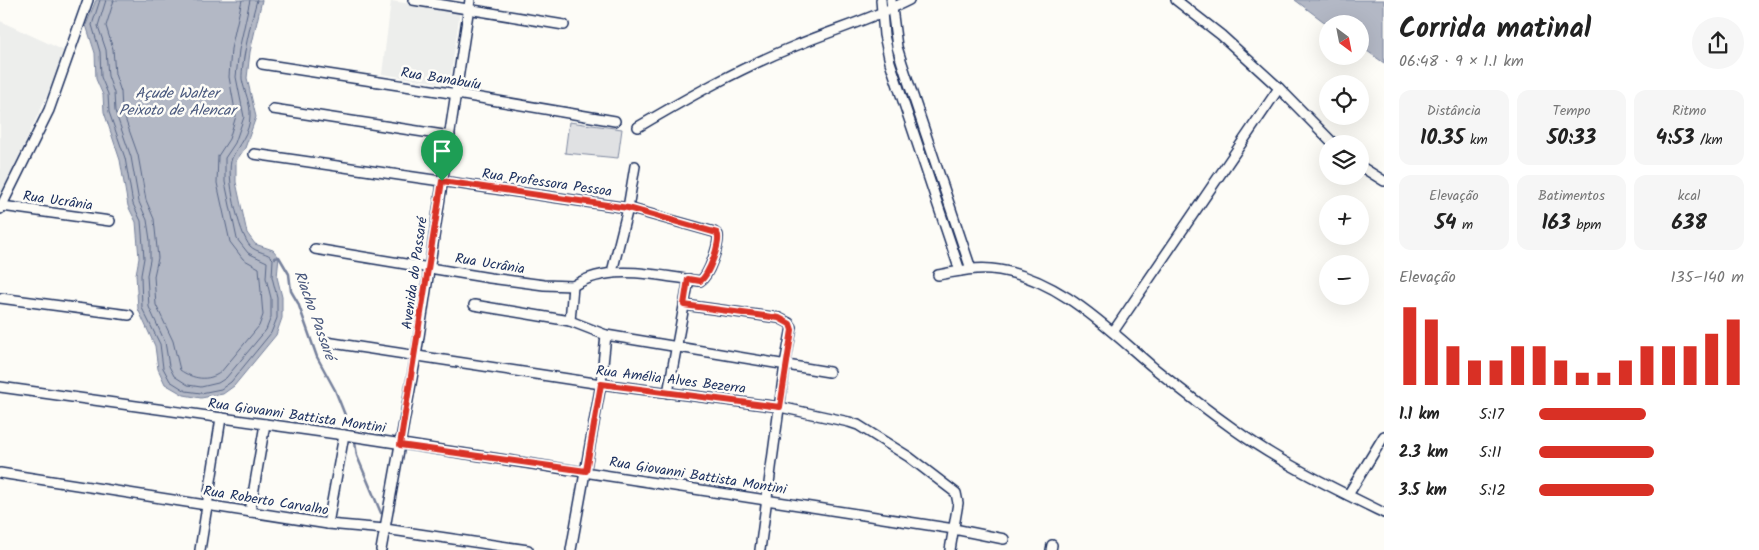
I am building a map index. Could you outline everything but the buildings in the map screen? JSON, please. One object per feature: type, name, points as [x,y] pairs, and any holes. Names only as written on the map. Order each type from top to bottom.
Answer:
[{"type":"street","points":[[1,208],[49,110],[88,0]]},
{"type":"street","points":[[413,0],[470,4],[564,25]]},
{"type":"street","points":[[881,0],[890,62],[960,271]]},
{"type":"street","points":[[638,127],[687,98],[766,59],[882,13],[891,4],[909,0]]},
{"type":"street","points":[[1176,0],[1221,35],[1279,88],[1325,135]]},
{"type":"street","name":"Avenida do Passaré","points":[[381,550],[416,356],[470,4]]},
{"type":"street","points":[[891,4],[902,63],[971,269]]},
{"type":"street","name":"Rua Banabuíu","points":[[262,64],[615,121]]},
{"type":"street","points":[[1113,332],[1279,88]]},
{"type":"street","points":[[273,109],[450,136]]},
{"type":"street","name":"Rua Professora Pessoa","points":[[254,154],[628,208],[714,232],[719,237],[718,245],[706,277],[700,281],[688,279]]},
{"type":"street","points":[[612,272],[628,208],[635,166]]},
{"type":"street","points":[[1369,172],[1384,181]]},
{"type":"street","name":"Rua Ucrânia","points":[[1,208],[110,221]]},
{"type":"street","name":"Rua Ucrânia","points":[[315,249],[518,282],[573,286]]},
{"type":"street","points":[[938,275],[971,269],[991,269],[1036,281],[1080,307],[1113,332],[1176,386],[1235,430],[1277,457],[1384,513]]},
{"type":"street","points":[[570,322],[573,286],[584,279],[612,272],[688,279],[668,393]]},
{"type":"street","points":[[0,298],[129,315]]},
{"type":"street","points":[[474,305],[570,322],[606,335],[829,372]]},
{"type":"street","points":[[684,305],[779,318],[789,323],[792,330],[785,364],[760,550]]},
{"type":"street","points":[[572,550],[601,384],[606,335]]},
{"type":"street","name":"Rua Amélia Alves Bezerra","points":[[326,342],[601,384],[780,407],[858,425],[908,457],[956,494],[958,503],[954,529]]},
{"type":"street","name":"Rua Giovanni Battista Montini","points":[[0,386],[586,471],[954,529],[1004,539]]},
{"type":"street","points":[[200,550],[220,418]]},
{"type":"street","points":[[250,512],[265,424]]},
{"type":"street","points":[[328,524],[344,435]]},
{"type":"street","points":[[1348,495],[1384,436]]},
{"type":"street","name":"Rua Roberto Carvalho","points":[[0,473],[328,524],[385,529],[528,550]]},
{"type":"street","points":[[950,550],[954,529]]},
{"type":"shaded area","points":[[391,1],[460,11],[450,82],[446,84],[382,74]]},
{"type":"shaded area","points":[[0,21],[67,52],[0,197]]},
{"type":"shaded area","points":[[569,122],[622,129],[618,158],[565,153]]},
{"type":"water","name":"Açude Walter Peixoto de Alencar","points":[[96,0],[262,0],[250,52],[247,78],[256,117],[245,148],[236,161],[236,182],[247,233],[255,244],[273,250],[279,257],[277,277],[282,297],[282,318],[276,335],[234,386],[223,394],[201,398],[184,395],[165,384],[158,369],[155,346],[138,309],[136,274],[139,258],[136,222],[128,206],[120,160],[104,112],[103,95],[96,79],[95,53],[86,25]]},
{"type":"water","points":[[1295,0],[1384,0],[1384,63],[1369,52],[1369,15],[1319,15],[1319,18]]},
{"type":"waterway","name":"Riacho Passaré","points":[[275,258],[279,257],[289,274],[291,291],[298,303],[317,357],[335,390],[349,425]]},
{"type":"waterway","name":"Riacho Passaré","points":[[355,442],[357,456],[381,513]]},
{"type":"route","points":[[442,181],[628,208],[717,233],[719,237],[718,245],[706,277],[700,281],[688,279],[684,305],[779,318],[790,324],[792,330],[785,364],[780,407],[601,384],[586,471],[400,445],[416,356],[442,181]]}]
